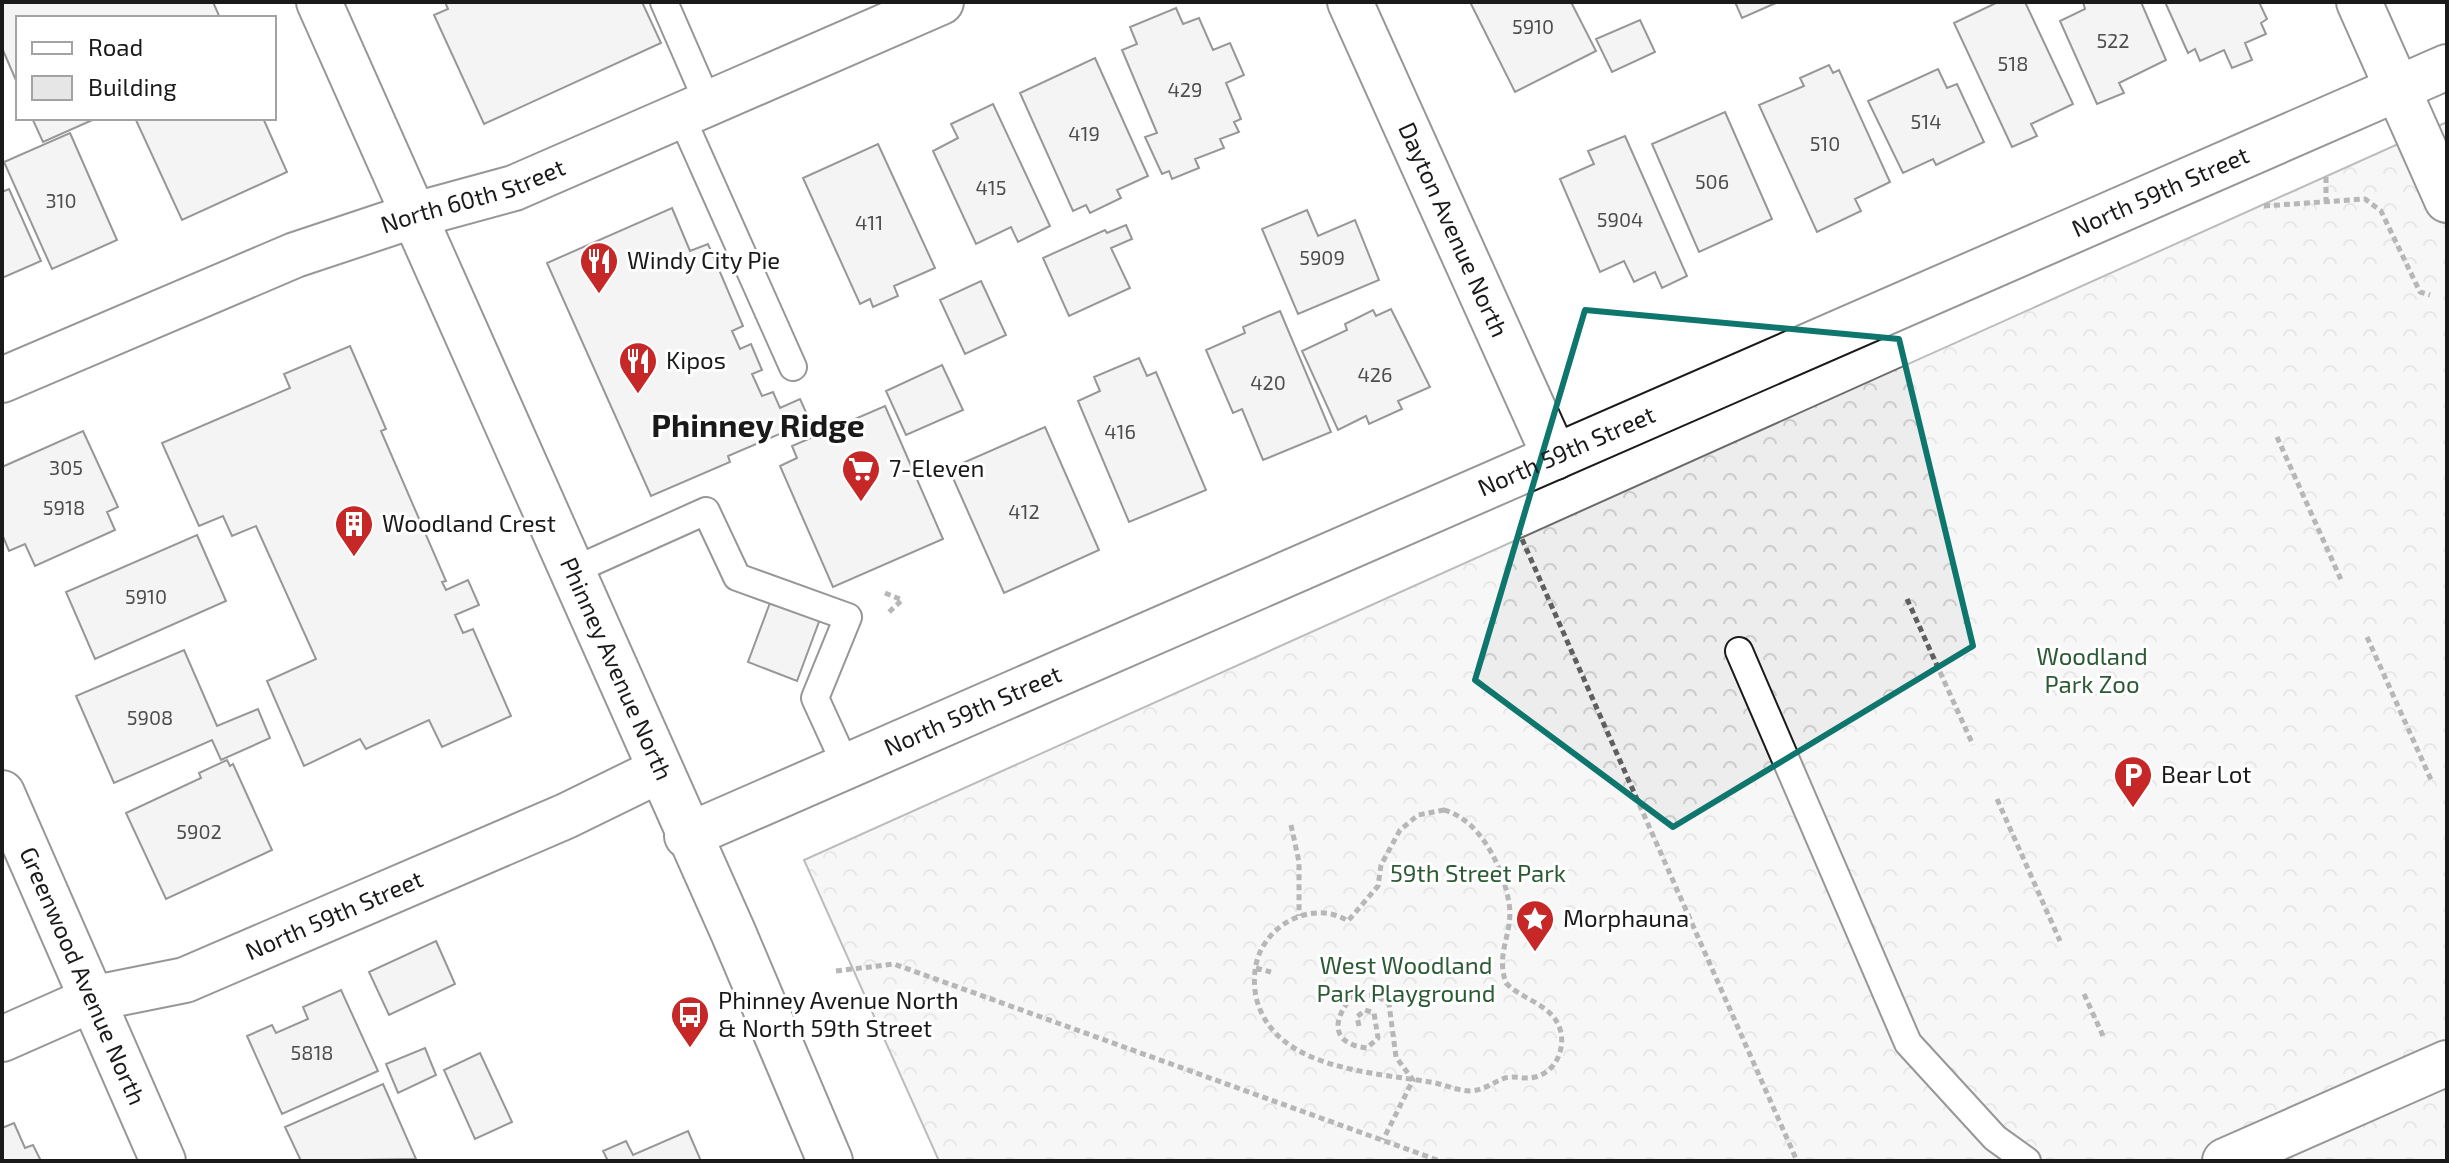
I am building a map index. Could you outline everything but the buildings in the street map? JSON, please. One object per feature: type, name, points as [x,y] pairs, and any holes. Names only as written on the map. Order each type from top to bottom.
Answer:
[{"type":"street","name":"Phinney Avenue North","points":[[319,2],[658,771],[733,932],[830,1161]]},
{"type":"street","name":"North 60th Street","points":[[2,380],[295,255],[415,215],[514,188],[941,2]]},
{"type":"street","name":"Dayton Avenue North","points":[[1350,2],[1555,457]]},
{"type":"street","points":[[2359,2],[2447,200]]},
{"type":"street","name":"North 59th Street","points":[[687,836],[2447,67]]},
{"type":"street","name":"North 59th Street","points":[[2,1039],[95,998],[185,980],[566,816],[658,771]]},
{"type":"street","name":"Greenwood Avenue North","points":[[2,793],[95,998],[163,1161]]},
{"type":"street","points":[[2225,1161],[2447,1063]]},
{"type":"lane","points":[[664,2],[694,109],[793,367]]},
{"type":"lane","points":[[570,572],[706,511],[737,577],[848,617],[815,698],[846,766]]},
{"type":"lane","points":[[1739,651],[1908,1043],[1995,1138],[2027,1161]]},
{"type":"path","points":[[2326,168],[2326,202]]},
{"type":"path","points":[[2256,207],[2365,199],[2381,211],[2420,292],[2430,295]]},
{"type":"path","points":[[2277,437],[2342,582]]},
{"type":"path","points":[[1503,537],[1530,524]]},
{"type":"path","points":[[1518,530],[1797,1161]]},
{"type":"path","points":[[1907,599],[1973,745]]},
{"type":"path","points":[[2367,637],[2432,782]]},
{"type":"path","points":[[1997,799],[2060,941]]},
{"type":"path","points":[[1444,810],[1456,813],[1473,825],[1485,843],[1510,905],[1500,957],[1506,983],[1549,1011],[1560,1029],[1563,1047],[1547,1071],[1536,1077],[1513,1076],[1473,1091],[1323,1061],[1293,1048],[1273,1031],[1261,1012],[1255,990],[1256,968],[1261,949],[1286,923],[1299,916],[1333,912],[1348,921],[1378,886],[1381,865],[1400,830],[1418,815],[1444,810]]},
{"type":"path","points":[[1291,825],[1299,862],[1299,916]]},
{"type":"path","points":[[836,971],[894,964],[1440,1161]]},
{"type":"path","points":[[1256,968],[1271,972]]},
{"type":"path","points":[[2084,994],[2104,1038]]},
{"type":"path","points":[[1359,1026],[1357,1017],[1365,1010],[1374,1013],[1378,1038],[1367,1048],[1352,1047],[1342,1039],[1336,1023],[1341,1010],[1353,996],[1376,995],[1389,1004],[1396,1057],[1413,1080]]},
{"type":"path","points":[[1383,1140],[1413,1080]]},
{"type":"highlighted area","points":[[1585,310],[1899,339],[1973,646],[1673,827],[1475,680]]},
{"type":"green space","points":[[2447,122],[2447,1161],[939,1161],[804,860]]},
{"type":"place","name":"Windy City Pie","points":[[599,295]]},
{"type":"place","name":"Kipos","points":[[638,395]]},
{"type":"place","name":"7-Eleven","points":[[861,503]]},
{"type":"place","name":"Woodland Crest","points":[[354,558]]},
{"type":"place","name":"Bear Lot","points":[[2133,809]]},
{"type":"place","name":"Morphauna","points":[[1535,953]]},
{"type":"place","name":"Phinney Avenue North & North 59th Street","points":[[690,1049]]},
{"type":"district","name":"Phinney Ridge","points":[[758,426]]},
{"type":"park label","name":"Woodland Park Zoo","points":[[2092,671]]},
{"type":"park label","name":"59th Street Park","points":[[1478,874]]},
{"type":"park label","name":"West Woodland Park Playground","points":[[1406,980]]}]
